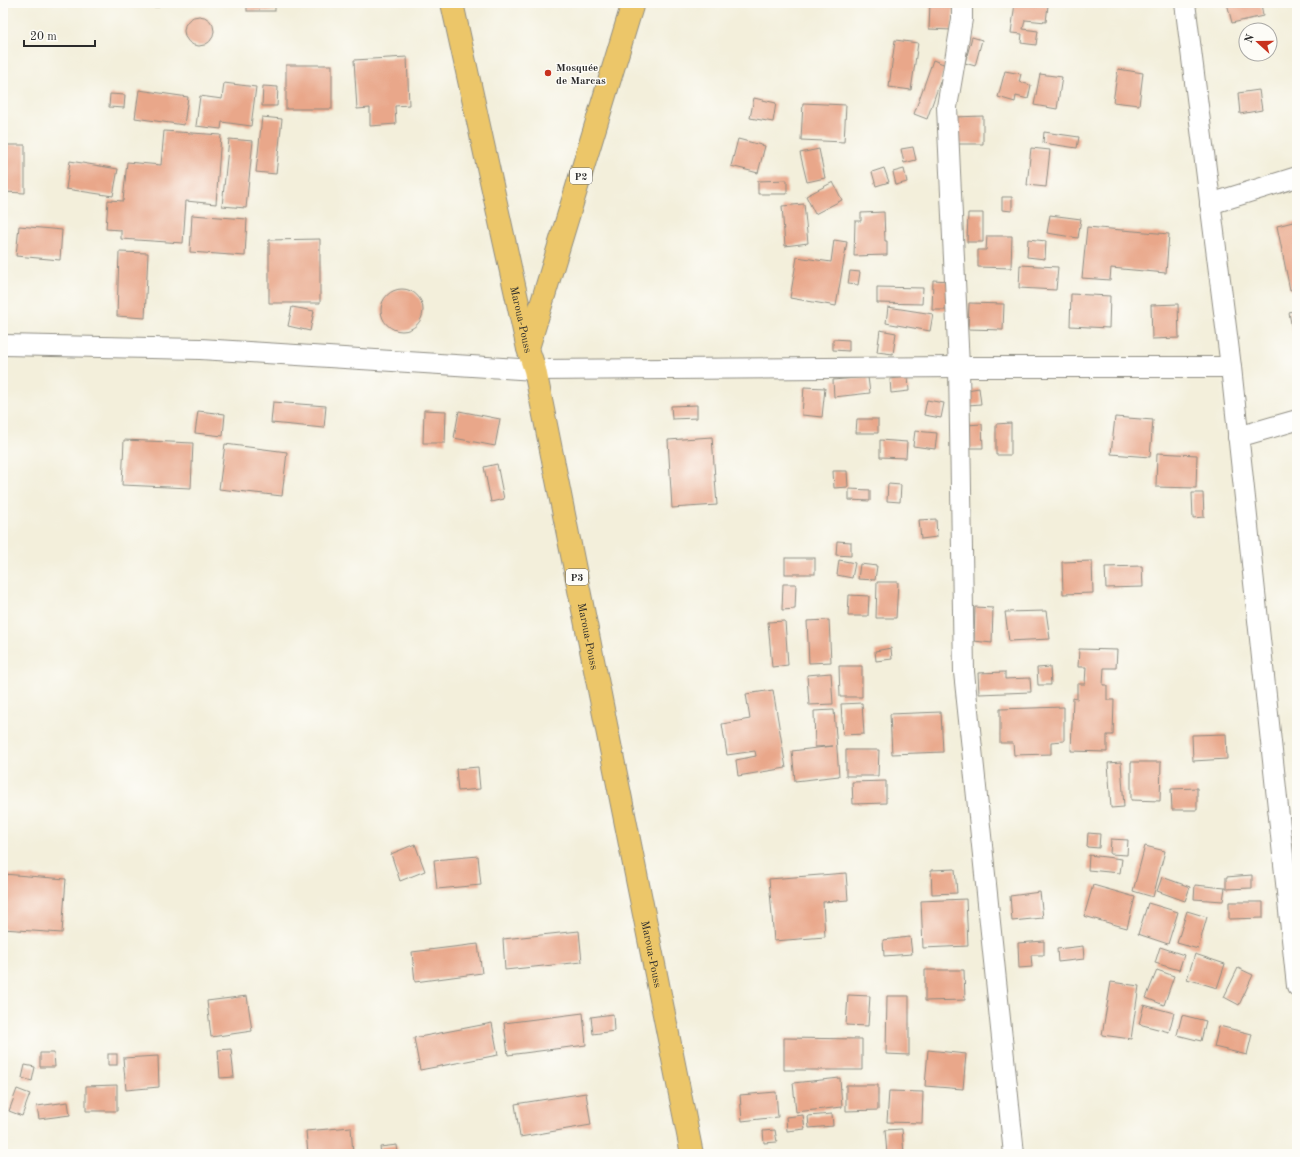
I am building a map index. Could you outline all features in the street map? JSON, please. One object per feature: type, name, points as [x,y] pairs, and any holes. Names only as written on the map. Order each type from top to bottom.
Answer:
[{"type":"main road","name":"Maroua-Pouss","points":[[452,3],[528,349],[535,370],[692,1154]]},
{"type":"main road","name":"P2","points":[[528,349],[633,3]]},
{"type":"street","points":[[962,3],[962,19],[947,108],[959,367],[964,672],[1014,1154]]},
{"type":"street","points":[[1185,3],[1231,367],[1297,986]]},
{"type":"street","points":[[1210,204],[1297,177]]},
{"type":"street","points":[[3,345],[200,349],[535,370],[1231,367]]},
{"type":"street","points":[[1238,437],[1297,420]]},
{"type":"building","points":[[132,3],[159,3],[159,7],[132,6]]},
{"type":"building","points":[[247,3],[275,3],[275,11],[247,11]]},
{"type":"building","points":[[930,3],[954,3],[952,30],[929,29]]},
{"type":"building","points":[[1015,3],[1048,5],[1046,22],[1025,20],[1023,29],[1038,31],[1036,45],[1021,43],[1022,34],[1011,33]]},
{"type":"building","points":[[1227,3],[1261,3],[1263,16],[1232,23]]},
{"type":"building","points":[[199,16],[210,20],[214,31],[210,42],[199,46],[188,42],[184,31],[188,20]]},
{"type":"building","points":[[972,37],[982,40],[975,66],[965,63]]},
{"type":"building","points":[[895,40],[918,43],[911,90],[889,87]]},
{"type":"building","points":[[407,57],[409,105],[395,106],[396,124],[370,126],[370,108],[357,109],[354,60]]},
{"type":"building","points":[[933,60],[946,65],[927,119],[914,114]]},
{"type":"building","points":[[286,65],[332,65],[332,109],[286,109]]},
{"type":"building","points":[[1118,69],[1143,73],[1139,105],[1113,102]]},
{"type":"building","points":[[1005,71],[1021,74],[1019,82],[1031,85],[1028,99],[1016,96],[1015,102],[998,97]]},
{"type":"building","points":[[1040,74],[1062,77],[1057,109],[1034,105]]},
{"type":"building","points":[[224,83],[256,87],[251,126],[222,122],[221,129],[196,126],[200,96],[222,99]]},
{"type":"building","points":[[263,86],[278,87],[277,106],[262,106]]},
{"type":"building","points":[[139,90],[188,97],[184,125],[135,118]]},
{"type":"building","points":[[1259,90],[1262,110],[1240,114],[1238,93]]},
{"type":"building","points":[[110,94],[125,95],[124,108],[109,107]]},
{"type":"building","points":[[754,98],[776,103],[773,122],[750,118]]},
{"type":"building","points":[[803,103],[846,105],[844,142],[801,140]]},
{"type":"building","points":[[983,116],[983,144],[954,144],[954,117]]},
{"type":"building","points":[[262,117],[282,119],[276,174],[256,172]]},
{"type":"building","points":[[164,131],[221,135],[216,204],[186,201],[183,243],[121,239],[121,230],[106,229],[108,200],[123,201],[127,162],[161,165]]},
{"type":"building","points":[[1044,132],[1079,137],[1077,148],[1043,143]]},
{"type":"building","points":[[229,139],[253,141],[246,208],[222,206]]},
{"type":"building","points":[[738,139],[765,146],[758,173],[731,166]]},
{"type":"building","points":[[3,145],[25,145],[25,193],[3,192]]},
{"type":"building","points":[[913,147],[916,160],[904,163],[901,149]]},
{"type":"building","points":[[1031,148],[1050,150],[1046,187],[1027,185]]},
{"type":"building","points":[[819,149],[825,178],[807,182],[800,153]]},
{"type":"building","points":[[70,161],[118,169],[113,196],[66,189]]},
{"type":"building","points":[[884,168],[889,182],[876,186],[872,172]]},
{"type":"building","points":[[904,169],[907,182],[896,185],[893,172]]},
{"type":"building","points":[[787,180],[787,194],[758,194],[758,181]]},
{"type":"building","points":[[833,182],[842,200],[815,214],[806,196]]},
{"type":"building","points":[[1002,197],[1012,197],[1012,211],[1002,210]]},
{"type":"building","points":[[804,204],[808,243],[785,246],[782,206]]},
{"type":"building","points":[[884,212],[887,255],[854,256],[855,221],[861,221],[861,213]]},
{"type":"building","points":[[968,213],[983,213],[983,242],[967,242]]},
{"type":"building","points":[[192,215],[247,219],[245,256],[190,252]]},
{"type":"building","points":[[1050,215],[1081,219],[1078,238],[1047,233]]},
{"type":"building","points":[[1297,221],[1297,288],[1290,290],[1277,226]]},
{"type":"building","points":[[19,226],[62,230],[60,260],[16,256]]},
{"type":"building","points":[[1087,227],[1169,234],[1166,273],[1111,268],[1110,280],[1082,278]]},
{"type":"building","points":[[987,236],[1012,236],[1011,268],[978,267],[978,250],[986,250]]},
{"type":"building","points":[[320,239],[320,303],[269,303],[269,240]]},
{"type":"building","points":[[1028,239],[1046,241],[1045,259],[1027,257]]},
{"type":"building","points":[[834,240],[847,242],[836,306],[790,298],[797,257],[831,262]]},
{"type":"building","points":[[119,252],[148,253],[145,318],[117,316]]},
{"type":"building","points":[[1020,265],[1058,267],[1056,290],[1019,288]]},
{"type":"building","points":[[850,271],[860,272],[858,285],[848,284]]},
{"type":"building","points":[[933,280],[950,281],[949,310],[932,310]]},
{"type":"building","points":[[877,287],[923,288],[922,304],[877,303]]},
{"type":"building","points":[[402,289],[417,295],[423,310],[417,325],[402,331],[387,325],[381,310],[387,295]]},
{"type":"building","points":[[1071,294],[1110,296],[1109,328],[1070,326]]},
{"type":"building","points":[[969,303],[1004,304],[1003,330],[968,329]]},
{"type":"building","points":[[1178,304],[1179,338],[1152,339],[1151,305]]},
{"type":"building","points":[[292,307],[314,311],[310,331],[288,326]]},
{"type":"building","points":[[888,307],[933,314],[930,331],[886,323]]},
{"type":"building","points":[[1297,310],[1297,352],[1296,352],[1289,312]]},
{"type":"building","points":[[880,330],[896,333],[893,354],[877,352]]},
{"type":"building","points":[[833,339],[849,340],[849,351],[833,350]]},
{"type":"building","points":[[868,377],[870,393],[834,397],[833,380]]},
{"type":"building","points":[[908,377],[909,391],[891,393],[890,379]]},
{"type":"building","points":[[804,387],[825,388],[822,417],[802,415]]},
{"type":"building","points":[[979,388],[981,404],[968,405],[967,390]]},
{"type":"building","points":[[927,400],[944,403],[941,418],[924,415]]},
{"type":"building","points":[[273,402],[326,406],[324,428],[271,423]]},
{"type":"building","points":[[697,405],[697,418],[672,419],[671,406]]},
{"type":"building","points":[[424,410],[446,411],[445,443],[423,443]]},
{"type":"building","points":[[198,411],[225,414],[223,436],[195,433]]},
{"type":"building","points":[[459,411],[500,419],[495,446],[454,438]]},
{"type":"building","points":[[1115,417],[1153,420],[1150,457],[1111,454]]},
{"type":"building","points":[[857,419],[878,419],[878,433],[856,433]]},
{"type":"building","points":[[1011,423],[1011,455],[996,455],[996,424]]},
{"type":"building","points":[[982,424],[983,448],[967,448],[966,425]]},
{"type":"building","points":[[915,431],[937,433],[935,449],[913,446]]},
{"type":"building","points":[[712,437],[717,505],[672,508],[668,440]]},
{"type":"building","points":[[124,440],[193,443],[191,488],[122,485]]},
{"type":"building","points":[[880,440],[907,442],[906,458],[880,457]]},
{"type":"building","points":[[225,444],[287,452],[282,496],[219,489]]},
{"type":"building","points":[[1157,453],[1197,455],[1196,488],[1156,487]]},
{"type":"building","points":[[497,464],[504,499],[491,502],[484,467]]},
{"type":"building","points":[[833,471],[847,471],[848,487],[834,488]]},
{"type":"building","points":[[888,484],[901,485],[900,502],[887,501]]},
{"type":"building","points":[[849,489],[870,490],[870,501],[849,500]]},
{"type":"building","points":[[1192,493],[1203,493],[1204,517],[1193,518]]},
{"type":"building","points":[[936,519],[937,537],[921,539],[919,520]]},
{"type":"building","points":[[837,541],[851,542],[851,556],[836,555]]},
{"type":"building","points":[[785,558],[815,558],[815,574],[785,574]]},
{"type":"building","points":[[839,560],[855,563],[852,578],[837,575]]},
{"type":"building","points":[[1092,561],[1093,593],[1063,594],[1062,562]]},
{"type":"building","points":[[860,564],[877,566],[875,580],[858,579]]},
{"type":"building","points":[[1142,566],[1143,587],[1106,588],[1105,567]]},
{"type":"building","points":[[877,582],[898,582],[896,618],[876,618]]},
{"type":"building","points":[[783,584],[796,584],[795,609],[782,610]]},
{"type":"building","points":[[849,595],[869,596],[868,616],[848,616]]},
{"type":"building","points":[[975,607],[993,608],[992,643],[974,641]]},
{"type":"building","points":[[1046,611],[1050,639],[1009,641],[1005,612]]},
{"type":"building","points":[[829,620],[831,662],[809,663],[807,621]]},
{"type":"building","points":[[785,621],[788,665],[772,667],[768,622]]},
{"type":"building","points":[[891,648],[892,659],[876,661],[875,651]]},
{"type":"building","points":[[1079,649],[1117,650],[1116,668],[1104,668],[1103,685],[1107,685],[1107,700],[1114,700],[1113,735],[1107,735],[1107,752],[1071,751],[1073,698],[1077,699],[1077,684],[1085,684],[1086,667],[1078,667]]},
{"type":"building","points":[[839,666],[862,666],[862,697],[840,697]]},
{"type":"building","points":[[1050,667],[1051,685],[1038,685],[1037,668]]},
{"type":"building","points":[[1005,672],[1005,679],[1030,678],[1031,692],[979,694],[978,673]]},
{"type":"building","points":[[831,673],[833,704],[809,705],[807,675]]},
{"type":"building","points":[[773,690],[786,768],[738,776],[736,760],[756,756],[755,751],[727,755],[722,724],[750,719],[746,694]]},
{"type":"building","points":[[862,703],[864,734],[843,735],[841,704]]},
{"type":"building","points":[[1064,707],[1064,741],[1051,742],[1051,754],[1014,755],[1013,743],[1000,743],[1000,709]]},
{"type":"building","points":[[834,710],[839,776],[795,781],[792,751],[833,746],[815,747],[814,711]]},
{"type":"building","points":[[941,712],[943,752],[892,754],[890,714]]},
{"type":"building","points":[[1226,734],[1227,759],[1193,761],[1192,735]]},
{"type":"building","points":[[846,750],[879,750],[878,776],[846,776]]},
{"type":"building","points":[[1121,762],[1124,807],[1111,808],[1108,763]]},
{"type":"building","points":[[1131,762],[1161,762],[1160,801],[1131,800]]},
{"type":"building","points":[[478,767],[480,789],[458,791],[456,769]]},
{"type":"building","points":[[886,781],[886,803],[853,804],[852,782]]},
{"type":"building","points":[[1197,788],[1197,810],[1172,810],[1171,789]]},
{"type":"building","points":[[1088,833],[1100,834],[1099,848],[1087,847]]},
{"type":"building","points":[[1111,839],[1128,840],[1127,855],[1110,854]]},
{"type":"building","points":[[415,844],[425,871],[400,881],[391,854]]},
{"type":"building","points":[[1145,846],[1165,851],[1153,897],[1133,891]]},
{"type":"building","points":[[1089,855],[1122,859],[1120,873],[1088,870]]},
{"type":"building","points":[[478,856],[481,885],[437,889],[434,860]]},
{"type":"building","points":[[955,869],[957,893],[932,894],[931,870]]},
{"type":"building","points":[[846,873],[848,900],[823,902],[825,937],[774,941],[769,879]]},
{"type":"building","points":[[3,874],[66,879],[62,933],[3,929]]},
{"type":"building","points":[[1252,875],[1252,888],[1226,889],[1226,877]]},
{"type":"building","points":[[1162,877],[1190,887],[1185,901],[1157,891]]},
{"type":"building","points":[[1093,885],[1135,897],[1127,928],[1084,916]]},
{"type":"building","points":[[1195,885],[1225,888],[1223,901],[1194,899]]},
{"type":"building","points":[[1040,892],[1043,918],[1012,921],[1010,896]]},
{"type":"building","points":[[966,899],[968,946],[923,948],[921,901]]},
{"type":"building","points":[[1229,902],[1263,902],[1263,918],[1229,919]]},
{"type":"building","points":[[1148,903],[1178,912],[1168,944],[1138,934]]},
{"type":"building","points":[[1187,911],[1207,917],[1198,949],[1177,943]]},
{"type":"building","points":[[579,931],[582,962],[505,970],[503,939]]},
{"type":"building","points":[[910,937],[912,954],[884,956],[883,940]]},
{"type":"building","points":[[1044,941],[1044,955],[1031,955],[1032,967],[1019,968],[1018,943]]},
{"type":"building","points":[[478,944],[482,973],[415,982],[412,952]]},
{"type":"building","points":[[1083,946],[1084,959],[1058,962],[1057,949]]},
{"type":"building","points":[[1160,947],[1184,955],[1179,970],[1155,963]]},
{"type":"building","points":[[1195,954],[1225,964],[1217,988],[1187,979]]},
{"type":"building","points":[[1238,968],[1253,975],[1239,1005],[1224,997]]},
{"type":"building","points":[[925,970],[964,970],[965,1000],[925,1001]]},
{"type":"building","points":[[1157,970],[1174,976],[1164,1005],[1146,998]]},
{"type":"building","points":[[1111,982],[1139,986],[1131,1039],[1102,1035]]},
{"type":"building","points":[[848,995],[870,996],[868,1026],[846,1025]]},
{"type":"building","points":[[247,996],[252,1031],[211,1037],[207,1001]]},
{"type":"building","points":[[887,996],[909,996],[909,1055],[886,1054]]},
{"type":"building","points":[[1144,1005],[1174,1013],[1169,1032],[1139,1024]]},
{"type":"building","points":[[583,1013],[586,1045],[508,1055],[504,1023]]},
{"type":"building","points":[[613,1014],[614,1031],[593,1034],[591,1017]]},
{"type":"building","points":[[1182,1015],[1206,1021],[1201,1041],[1177,1035]]},
{"type":"building","points":[[492,1023],[498,1055],[420,1070],[414,1038]]},
{"type":"building","points":[[1219,1026],[1252,1034],[1247,1055],[1214,1047]]},
{"type":"building","points":[[784,1038],[862,1039],[862,1070],[784,1070]]},
{"type":"building","points":[[231,1049],[234,1077],[220,1078],[218,1050]]},
{"type":"building","points":[[928,1050],[966,1054],[963,1089],[925,1086]]},
{"type":"building","points":[[40,1053],[54,1053],[55,1067],[40,1067]]},
{"type":"building","points":[[108,1054],[117,1054],[117,1065],[108,1065]]},
{"type":"building","points":[[158,1056],[159,1087],[126,1090],[123,1058]]},
{"type":"building","points":[[25,1065],[35,1067],[32,1081],[22,1078]]},
{"type":"building","points":[[840,1078],[842,1107],[796,1112],[793,1083]]},
{"type":"building","points":[[117,1085],[117,1111],[86,1111],[86,1086]]},
{"type":"building","points":[[846,1085],[878,1085],[878,1110],[846,1111]]},
{"type":"building","points":[[17,1089],[30,1094],[22,1116],[9,1111]]},
{"type":"building","points":[[889,1091],[923,1092],[922,1123],[887,1122]]},
{"type":"building","points":[[776,1092],[778,1117],[742,1121],[740,1095]]},
{"type":"building","points":[[586,1093],[591,1125],[520,1137],[515,1104]]},
{"type":"building","points":[[68,1102],[70,1115],[39,1119],[37,1106]]},
{"type":"building","points":[[832,1114],[833,1126],[809,1128],[808,1116]]},
{"type":"building","points":[[803,1115],[805,1129],[787,1131],[786,1117]]},
{"type":"building","points":[[351,1127],[353,1154],[308,1154],[306,1131]]},
{"type":"building","points":[[902,1129],[904,1154],[887,1154],[885,1130]]},
{"type":"building","points":[[775,1130],[777,1142],[764,1143],[763,1131]]},
{"type":"building","points":[[397,1145],[398,1154],[381,1154],[380,1147]]},
{"type":"building","points":[[771,1150],[772,1154],[751,1154],[751,1153]]},
{"type":"place","name":"Mosquée de Marcas","points":[[548,73]]}]
